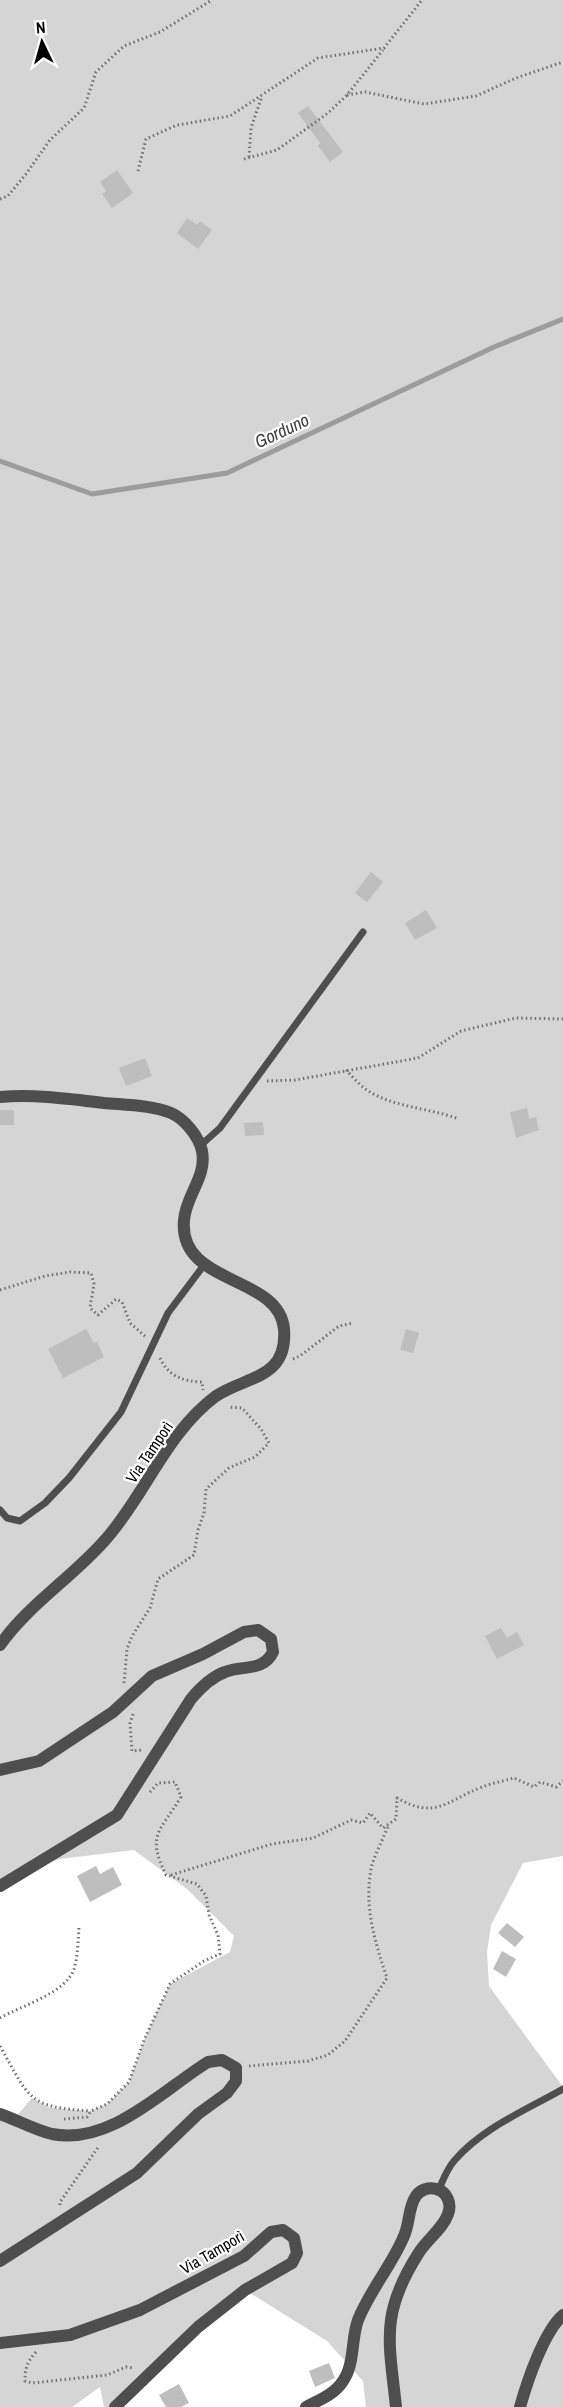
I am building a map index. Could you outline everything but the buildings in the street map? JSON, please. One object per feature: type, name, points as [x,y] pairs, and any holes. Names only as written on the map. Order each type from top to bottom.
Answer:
[{"type":"street","points":[[0,1097],[50,1097],[158,1110],[178,1117],[201,1145],[203,1159],[201,1174],[188,1203],[183,1224],[187,1242],[196,1257],[204,1264],[266,1298],[278,1310],[283,1320],[284,1335],[282,1351],[277,1361]]},
{"type":"street","name":"Via Tamporì","points":[[0,1645],[27,1614],[72,1575],[106,1539],[136,1501],[174,1440],[209,1402],[222,1393],[264,1374],[277,1361]]},
{"type":"street","points":[[0,1770],[27,1766],[55,1753],[113,1712],[152,1676],[203,1654],[244,1632],[258,1630],[268,1634],[271,1639],[273,1652],[265,1662],[255,1667],[224,1672],[198,1690],[160,1746],[127,1801],[111,1820],[0,1886]]},
{"type":"street","points":[[0,2114],[44,2132],[59,2135],[80,2134],[104,2128],[157,2100],[208,2062],[222,2060],[236,2068],[236,2081],[227,2093],[198,2114],[137,2173],[0,2261]]},
{"type":"street","points":[[306,2407],[332,2393],[343,2381],[348,2371],[359,2319],[405,2233],[414,2199],[426,2189],[439,2189],[449,2201],[447,2217],[417,2255],[395,2298],[390,2316],[388,2333],[396,2407]]},
{"type":"street","name":"Via Tamporì","points":[[0,2343],[70,2335],[140,2310],[244,2256],[275,2230],[286,2232],[294,2238],[297,2253],[292,2263],[245,2290],[198,2327],[115,2407]]},
{"type":"street","points":[[520,2407],[528,2380],[552,2328],[563,2315]]},
{"type":"lane","points":[[201,1145],[220,1128],[363,932]]},
{"type":"lane","points":[[0,1510],[7,1518],[20,1521],[45,1503],[69,1478],[121,1412],[137,1383],[153,1342],[179,1297],[204,1264]]},
{"type":"lane","points":[[439,2189],[448,2170],[465,2149],[502,2124],[563,2089]]},
{"type":"path","points":[[0,199],[8,196],[50,140],[84,108],[96,72],[124,46],[160,32],[212,0]]},
{"type":"path","points":[[244,159],[277,150],[328,114],[347,95],[422,0]]},
{"type":"path","points":[[138,171],[146,139],[177,125],[230,116],[318,58],[384,48]]},
{"type":"path","points":[[347,95],[365,93],[424,104],[476,96],[516,78],[563,62]]},
{"type":"path","points":[[249,157],[251,128],[262,95]]},
{"type":"path","points":[[254,1081],[295,1080],[418,1058],[461,1030],[516,1018],[563,1019]]},
{"type":"path","points":[[346,1070],[368,1091],[395,1103],[439,1111],[459,1119]]},
{"type":"path","points":[[0,1290],[45,1276],[70,1272],[91,1273],[94,1284],[90,1308],[98,1315],[117,1299],[122,1302],[130,1323],[153,1342],[171,1374],[186,1381],[202,1382],[209,1402],[219,1406],[242,1408],[261,1429],[269,1443],[255,1457],[229,1468],[206,1489],[204,1513],[198,1530],[194,1555],[158,1579],[150,1608],[132,1636],[127,1649],[124,1680],[127,1698]]},
{"type":"path","points":[[277,1361],[282,1363],[300,1356],[339,1326],[353,1323]]},
{"type":"path","points":[[140,1686],[130,1723],[132,1751],[140,1751],[150,1745],[160,1746]]},
{"type":"path","points":[[169,1876],[272,1844],[313,1838],[351,1820],[363,1823],[370,1813],[383,1828],[396,1819],[397,1798],[410,1805],[432,1809],[454,1802],[481,1788],[514,1778],[534,1787],[540,1782],[556,1787],[563,1781]]},
{"type":"path","points":[[0,2046],[32,2098],[50,2106],[91,2111],[107,2104],[129,2082],[144,2040],[170,1984],[204,1961],[220,1954],[218,1935],[209,1915],[206,1896],[197,1884],[166,1875],[156,1854],[157,1833],[181,1797],[175,1782],[158,1783],[141,1803],[127,1801]]},
{"type":"path","points":[[236,2068],[308,2061],[328,2055],[345,2041],[387,1978],[370,1923],[369,1899],[372,1868],[388,1824]]},
{"type":"path","points":[[0,2018],[59,1988],[69,1979],[76,1961],[79,1927]]},
{"type":"path","points":[[62,2222],[60,2202],[104,2139],[104,2128]]},
{"type":"path","points":[[36,2339],[36,2352],[28,2360],[25,2370],[25,2381],[32,2384],[107,2375],[126,2367],[141,2369],[147,2376]]},
{"type":"shaded area","points":[[0,0],[563,0],[563,1856],[523,1863],[491,1925],[487,1952],[489,1986],[563,2087],[563,2407],[366,2407],[363,2381],[327,2341],[245,2290],[115,2407],[104,2407],[100,2387],[72,2407],[0,2407],[0,2114],[14,2119],[32,2098],[49,2107],[63,2109],[91,2111],[107,2104],[129,2082],[144,2040],[170,1984],[230,1952],[234,1936],[187,1889],[134,1850],[60,1859],[0,1879]]},
{"type":"waterway","name":"Gorduno","points":[[0,461],[92,494],[227,473],[494,347],[563,319]]}]
